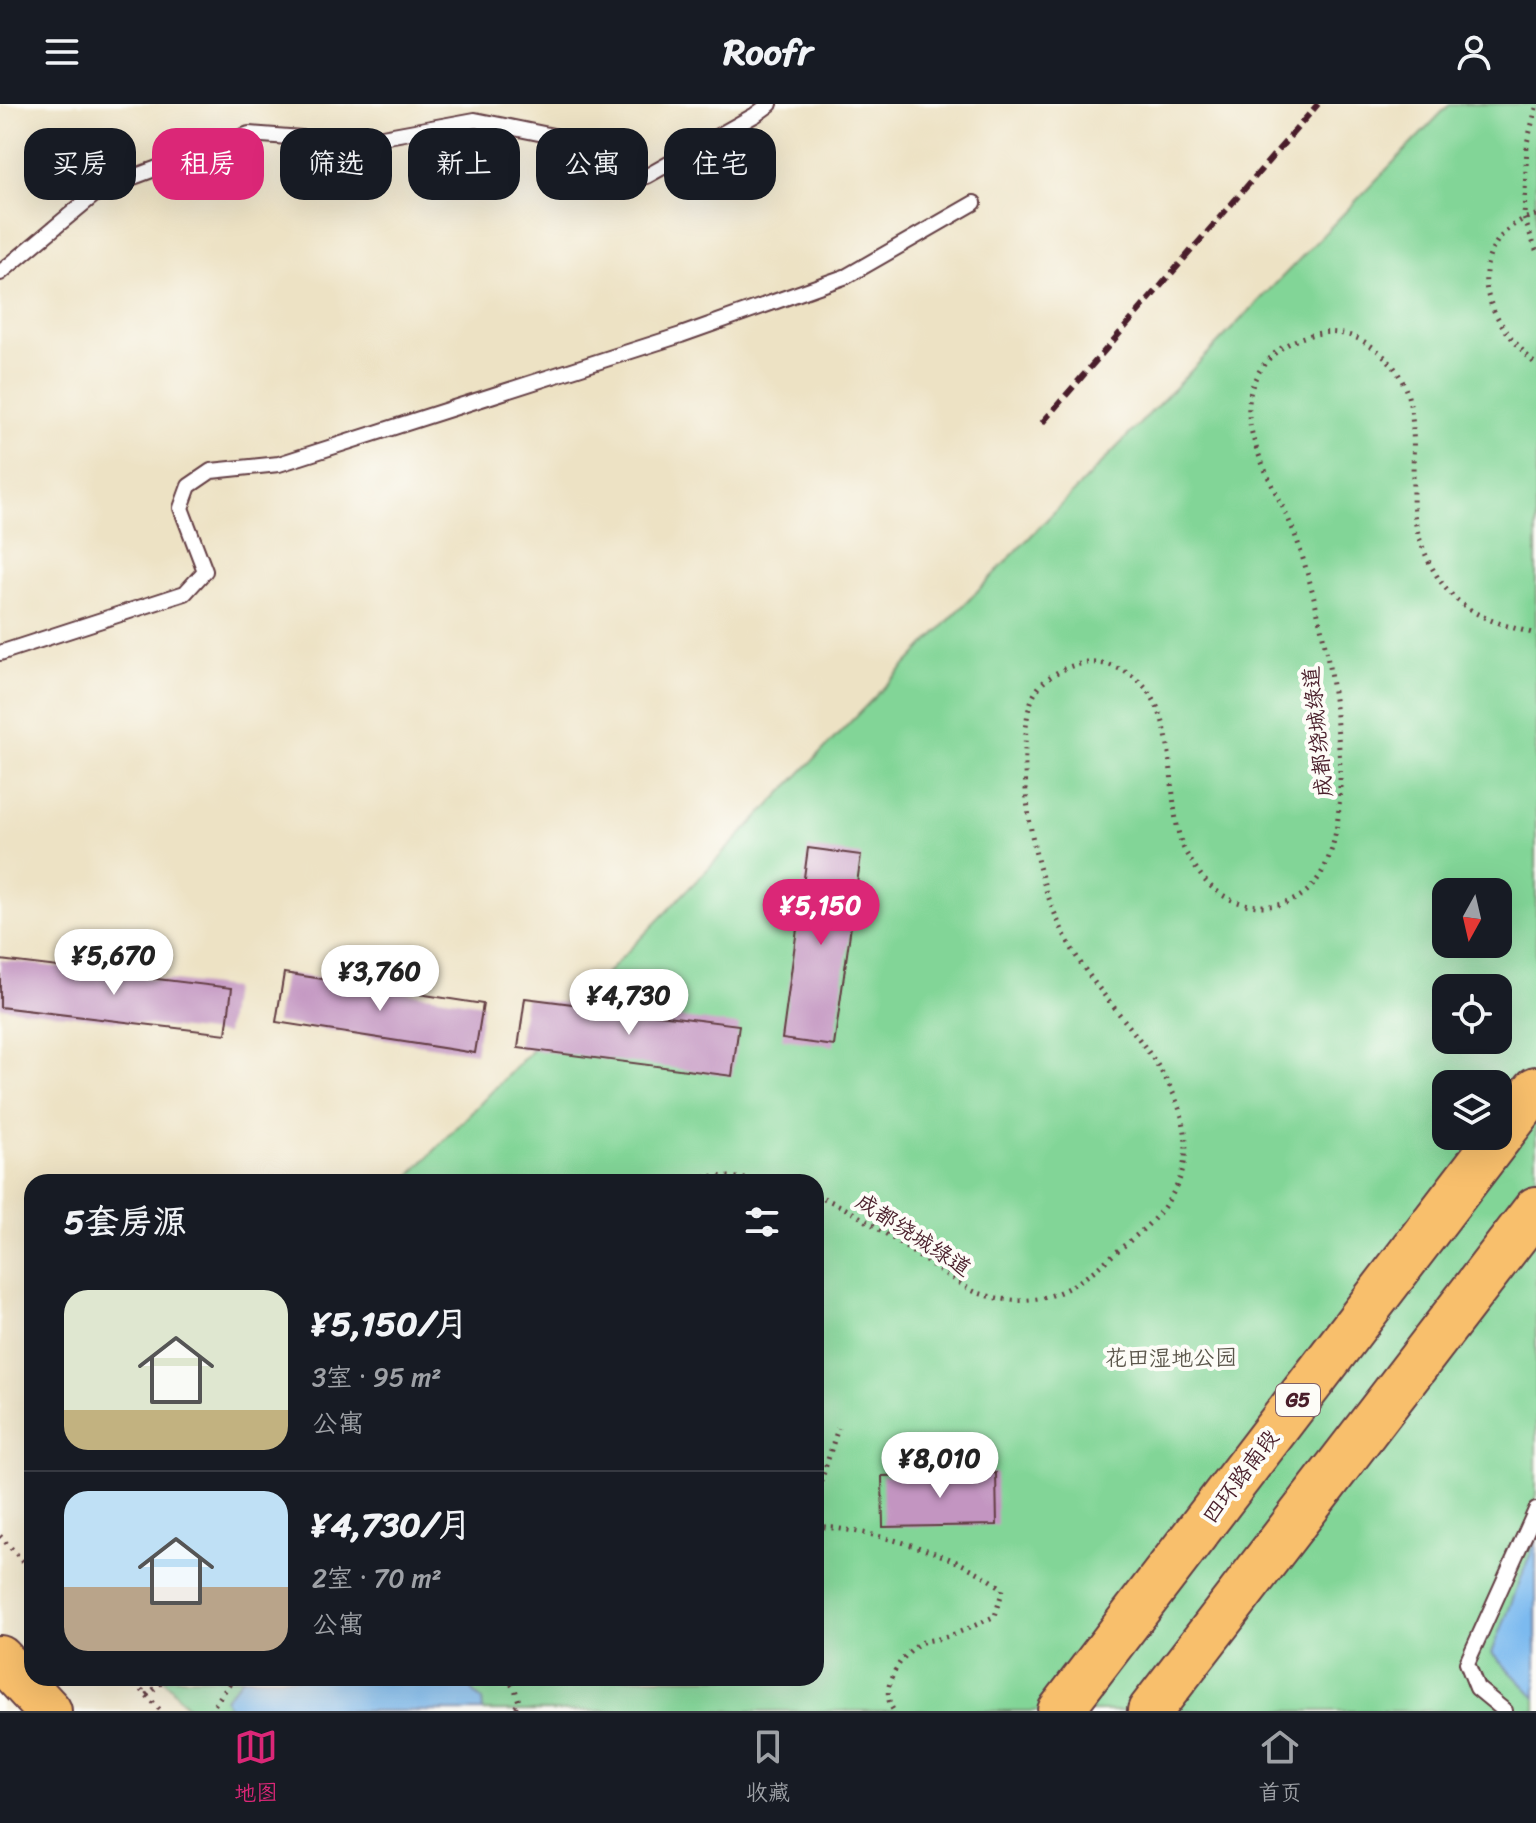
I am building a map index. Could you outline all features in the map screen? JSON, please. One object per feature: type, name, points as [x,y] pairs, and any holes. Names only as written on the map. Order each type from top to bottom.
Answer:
[{"type":"main road","name":"四环路南段","points":[[1060,1711],[1536,1089]]},
{"type":"main road","points":[[1150,1711],[1536,1209]]},
{"type":"main road","points":[[0,1658],[24,1684]]},
{"type":"main road","points":[[26,1686],[49,1711]]},
{"type":"lane","points":[[0,273],[101,189],[249,134],[355,142],[475,120],[573,140],[619,182],[647,176],[770,104]]},
{"type":"lane","points":[[0,653],[185,593],[205,571],[181,508],[189,486],[211,471],[279,464],[694,330],[847,276],[974,203]]},
{"type":"lane","points":[[1505,1711],[1477,1688],[1467,1663],[1536,1510]]},
{"type":"path","points":[[1536,108],[1527,143],[1524,218],[1536,250]]},
{"type":"path","points":[[1536,215],[1512,224],[1498,238],[1489,256],[1485,280],[1490,303],[1507,332],[1536,365]]},
{"type":"path","name":"成都绕城绿道","points":[[824,1198],[846,1207],[976,1293],[1016,1303],[1046,1298],[1069,1288],[1097,1269],[1154,1219],[1173,1194],[1187,1152],[1181,1109],[1158,1065],[1077,958],[1048,891],[1034,842],[1027,796],[1025,754],[1028,709],[1041,684],[1072,665],[1101,662],[1131,673],[1155,702],[1172,760],[1172,798],[1182,847],[1205,882],[1228,899],[1257,906],[1287,905],[1316,883],[1331,853],[1341,807],[1338,735],[1327,660],[1312,592],[1297,540],[1257,448],[1248,414],[1250,386],[1262,363],[1290,343],[1322,332],[1353,335],[1382,353],[1402,380],[1413,415],[1414,515],[1424,551],[1444,587],[1472,613],[1536,634]]},
{"type":"path","points":[[824,1472],[838,1428]]},
{"type":"path","points":[[824,1527],[854,1529],[939,1556],[985,1575],[1003,1589],[995,1616],[943,1638],[920,1643],[902,1658],[889,1682],[890,1706],[894,1711]]},
{"type":"path","points":[[0,1536],[24,1562]]},
{"type":"path","points":[[139,1686],[161,1711]]},
{"type":"path","points":[[147,1695],[158,1686]]},
{"type":"path","points":[[210,1711],[228,1686]]},
{"type":"path","points":[[513,1686],[519,1702],[513,1711]]},
{"type":"green space","name":"花田湿地公园","points":[[1450,104],[1536,104],[1536,1711],[191,1711],[170,1686],[824,1686],[824,1174],[412,1174]]},
{"type":"water","points":[[1536,1540],[1536,1698],[1492,1653]]},
{"type":"water","points":[[236,1686],[469,1686],[482,1701],[483,1711],[230,1711],[225,1699]]},
{"type":"building","points":[[808,848],[861,855],[834,1046],[782,1039]]},
{"type":"building","points":[[0,960],[232,988],[226,1034],[0,1007]]},
{"type":"building","points":[[284,973],[483,1004],[475,1053],[276,1022]]},
{"type":"building","points":[[525,998],[739,1025],[732,1076],[518,1048]]},
{"type":"building","points":[[996,1473],[997,1525],[883,1527],[882,1476]]},
{"type":"railway","points":[[1042,423],[1318,104]]}]
